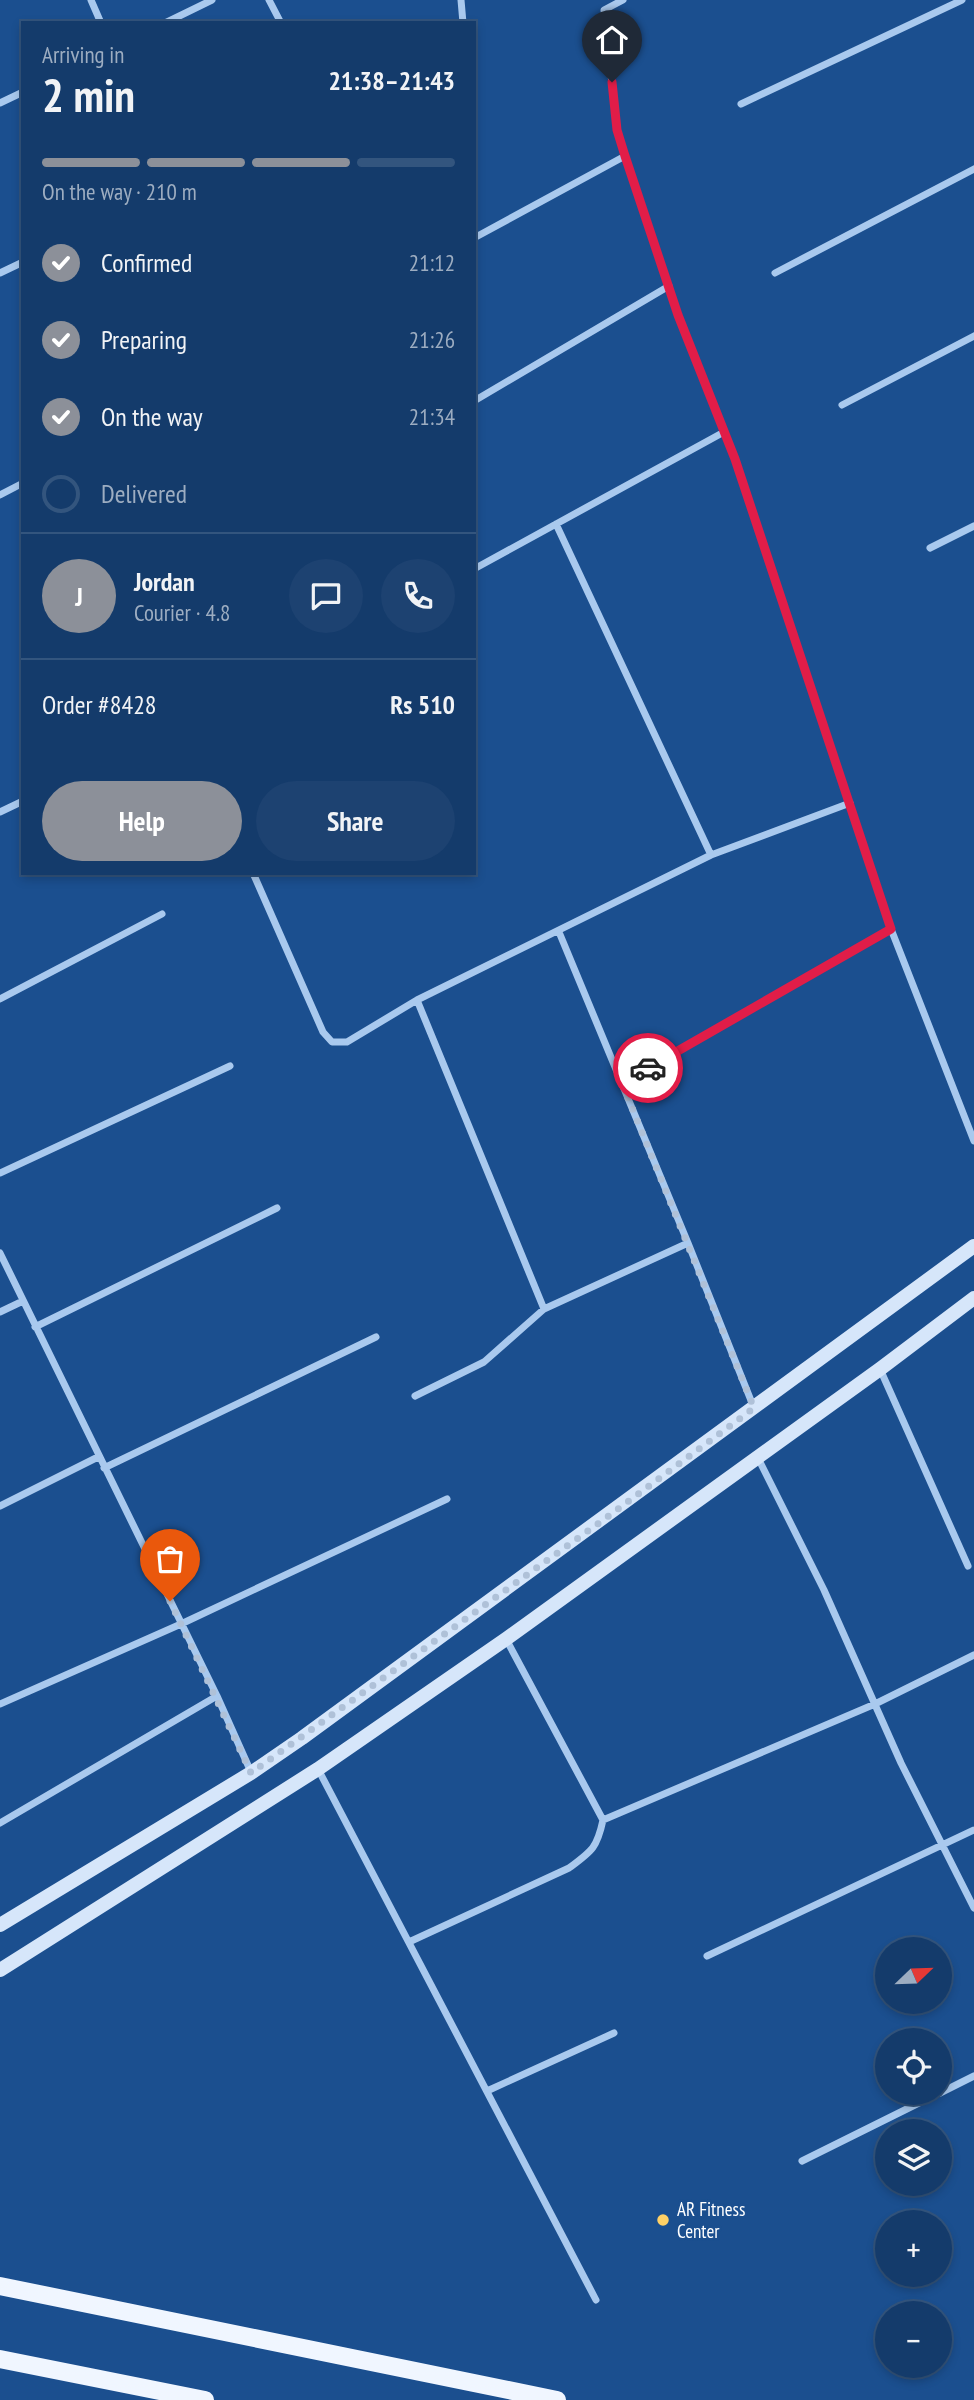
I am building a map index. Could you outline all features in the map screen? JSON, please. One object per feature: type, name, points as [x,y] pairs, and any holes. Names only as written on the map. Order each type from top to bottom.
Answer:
[{"type":"main road","points":[[0,2286],[557,2400]]},
{"type":"main road","points":[[0,2359],[205,2400]]},
{"type":"street","points":[[91,0],[101,21]]},
{"type":"street","points":[[169,21],[212,0]]},
{"type":"street","points":[[269,0],[280,21]]},
{"type":"street","points":[[461,0],[463,21]]},
{"type":"street","points":[[606,0],[604,10],[617,130],[625,156],[668,286],[724,432],[891,929],[974,1141]]},
{"type":"street","points":[[604,10],[623,0]]},
{"type":"street","points":[[741,104],[962,0]]},
{"type":"street","points":[[0,103],[21,93]]},
{"type":"street","points":[[476,237],[625,156]]},
{"type":"street","points":[[775,273],[974,169]]},
{"type":"street","points":[[0,273],[21,263]]},
{"type":"street","points":[[476,400],[668,286]]},
{"type":"street","points":[[842,405],[974,336]]},
{"type":"street","points":[[476,568],[724,432]]},
{"type":"street","points":[[0,495],[21,484]]},
{"type":"street","points":[[556,524],[711,855]]},
{"type":"street","points":[[930,548],[974,526]]},
{"type":"street","points":[[0,812],[21,802]]},
{"type":"street","points":[[254,875],[323,1032],[332,1042],[347,1042],[417,1000],[711,855],[850,803]]},
{"type":"street","points":[[0,999],[163,915]]},
{"type":"street","points":[[622,1083],[891,929]]},
{"type":"street","points":[[559,932],[754,1408]]},
{"type":"street","points":[[417,1000],[544,1309]]},
{"type":"street","points":[[0,1173],[230,1066]]},
{"type":"street","points":[[35,1328],[277,1208]]},
{"type":"street","points":[[415,1396],[484,1362],[544,1309],[688,1244]]},
{"type":"street","points":[[0,1925],[251,1773],[606,1518],[974,1246]]},
{"type":"street","points":[[0,1253],[181,1623],[251,1773]]},
{"type":"street","points":[[0,1970],[318,1769],[506,1639],[974,1298]]},
{"type":"street","points":[[0,1312],[23,1301]]},
{"type":"street","points":[[104,1468],[376,1336]]},
{"type":"street","points":[[880,1369],[968,1566]]},
{"type":"street","points":[[0,1506],[98,1457]]},
{"type":"street","points":[[757,1457],[824,1590],[901,1763],[974,1908]]},
{"type":"street","points":[[0,1704],[447,1499]]},
{"type":"street","points":[[409,1942],[569,1868],[598,1843],[604,1820],[506,1639]]},
{"type":"street","points":[[604,1820],[875,1704],[974,1655]]},
{"type":"street","points":[[0,1823],[216,1696]]},
{"type":"street","points":[[318,1769],[596,2300]]},
{"type":"street","points":[[707,1956],[974,1830]]},
{"type":"street","points":[[486,2091],[614,2033]]},
{"type":"street","points":[[952,2087],[974,2076]]},
{"type":"street","points":[[802,2161],[916,2105]]},
{"type":"way so far","points":[[170,1601],[251,1773],[606,1518],[754,1408],[622,1083],[648,1068]]},
{"type":"place","name":"AR Fitness Center","points":[[663,2220]]},
{"type":"route","points":[[612,82],[617,130],[625,156],[678,315],[735,459],[891,929],[648,1068]]}]
